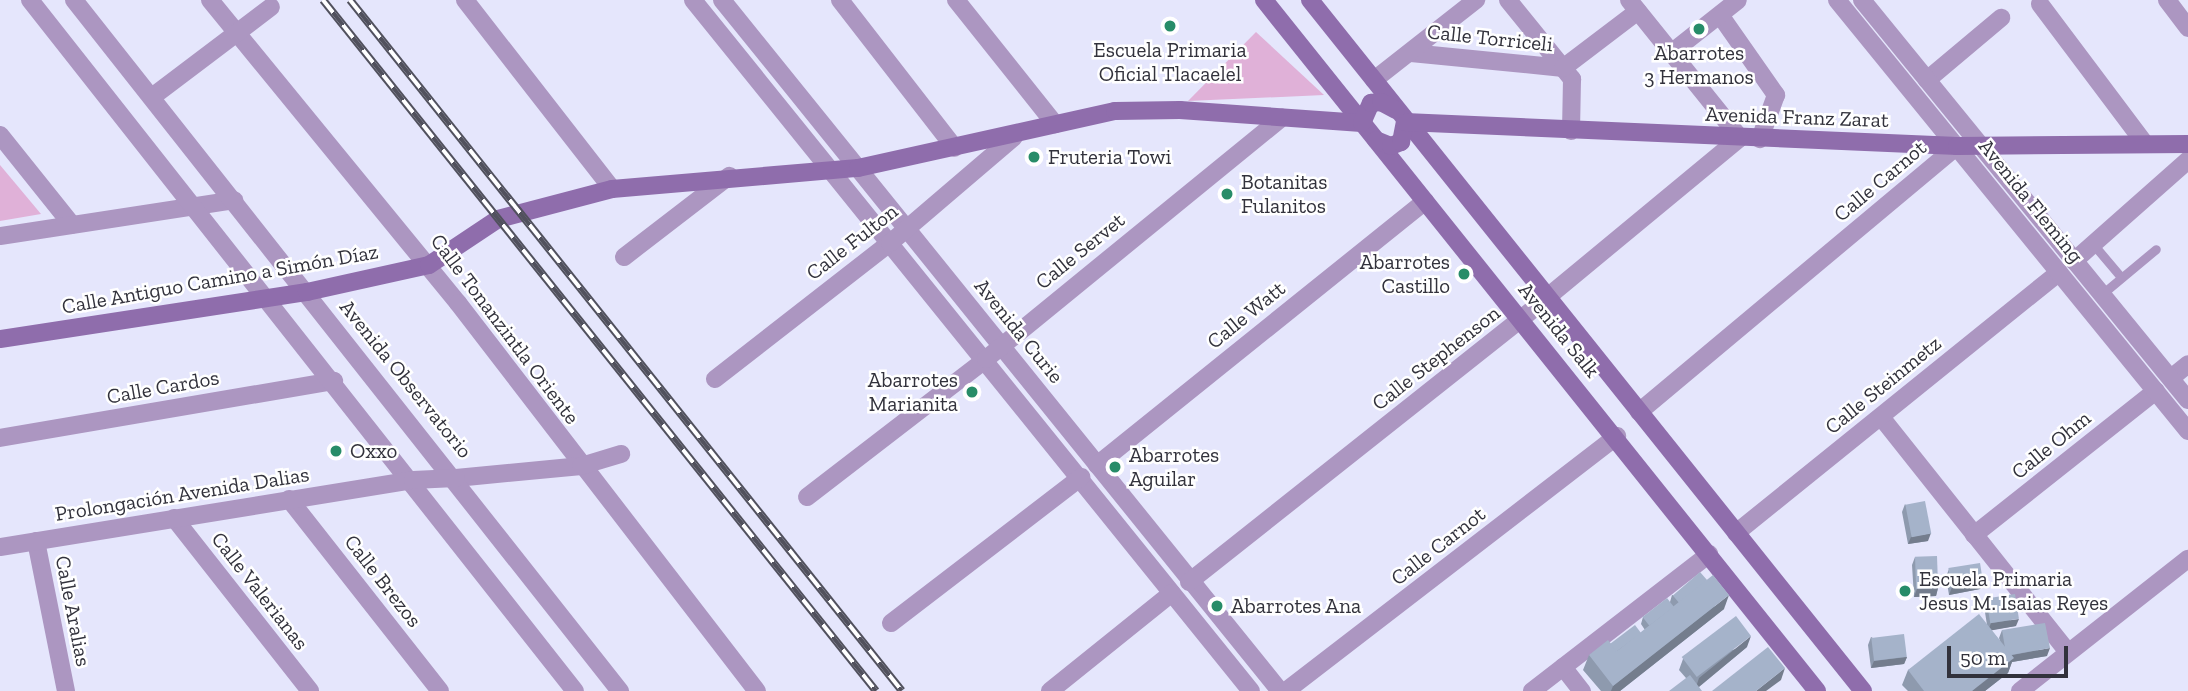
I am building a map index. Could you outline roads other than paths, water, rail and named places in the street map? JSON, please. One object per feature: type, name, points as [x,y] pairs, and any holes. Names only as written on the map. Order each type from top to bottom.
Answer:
[{"type":"main road","name":"Avenida Salk","points":[[1264,0],[1424,201],[1617,436],[1816,691]]},
{"type":"main road","name":"Avenida Salk","points":[[1313,1],[1401,116],[1863,691]]},
{"type":"main road","points":[[1014,136],[1115,111],[1180,110],[1362,123],[1371,103],[1381,102],[1401,116],[1405,137],[1396,145],[1376,140]]},
{"type":"main road","name":"Avenida Franz Zarat","points":[[1401,116],[1571,131],[1956,146],[2188,144]]},
{"type":"main road","name":"Calle Antiguo Camino a Simón Díaz","points":[[4,334],[307,292],[429,265],[498,219],[612,189],[729,176],[858,168],[1014,136]]},
{"type":"street","points":[[30,0],[413,480],[575,691]]},
{"type":"street","name":"Avenida Observatorio","points":[[74,0],[456,478],[620,691]]},
{"type":"street","name":"Calle Tonanzintla Oriente","points":[[210,0],[429,265],[581,466],[757,691]]},
{"type":"street","points":[[465,0],[612,189]]},
{"type":"street","name":"Avenida Curie","points":[[694,0],[1251,691]]},
{"type":"street","points":[[707,17],[723,0]]},
{"type":"street","name":"Avenida Curie","points":[[723,0],[1002,344],[1189,582],[1280,691]]},
{"type":"street","points":[[840,0],[955,148]]},
{"type":"street","points":[[956,0],[1055,124]]},
{"type":"street","points":[[1374,80],[1476,0]]},
{"type":"street","name":"Calle Torriceli","points":[[1508,0],[1574,85],[1571,131]]},
{"type":"street","points":[[1671,53],[1738,0]]},
{"type":"street","name":"Avenida Fleming","points":[[1838,0],[2188,431]]},
{"type":"street","points":[[2167,0],[2188,28]]},
{"type":"street","points":[[1853,20],[1869,3]]},
{"type":"street","name":"Avenida Fleming","points":[[1869,3],[1927,80],[2188,400]]},
{"type":"street","points":[[2040,5],[2145,144]]},
{"type":"street","points":[[1563,68],[1633,6],[1740,138]]},
{"type":"street","points":[[152,97],[271,7]]},
{"type":"street","points":[[1720,15],[1776,95],[1760,139]]},
{"type":"street","points":[[1927,80],[2001,18]]},
{"type":"street","name":"Calle Torriceli","points":[[1411,53],[1563,68]]},
{"type":"street","name":"Calle Servet","points":[[807,497],[986,359],[1282,118]]},
{"type":"street","points":[[0,135],[72,225]]},
{"type":"street","name":"Calle Fulton","points":[[715,379],[890,243],[1014,136]]},
{"type":"street","name":"Calle Stephenson","points":[[1189,582],[1548,298],[1740,138]]},
{"type":"street","name":"Calle Carnot","points":[[1639,412],[1956,146]]},
{"type":"street","points":[[2074,261],[2188,160]]},
{"type":"street","points":[[624,257],[729,176]]},
{"type":"street","points":[[0,236],[234,200]]},
{"type":"street","name":"Calle Watt","points":[[1097,465],[1424,201]]},
{"type":"street","name":"Calle Steinmetz","points":[[1736,533],[2059,272]]},
{"type":"street","points":[[2171,378],[2188,365]]},
{"type":"street","name":"Calle Cardos","points":[[0,438],[334,381]]},
{"type":"street","name":"Calle Ohm","points":[[1974,535],[2156,391]]},
{"type":"street","points":[[1881,416],[2068,653]]},
{"type":"street","name":"Calle Carnot","points":[[1286,691],[1617,436]]},
{"type":"street","name":"Prolongación Avenida Dalias","points":[[0,547],[413,480],[581,466],[621,454]]},
{"type":"street","points":[[891,623],[1080,477]]},
{"type":"street","name":"Calle Brezos","points":[[289,499],[440,691]]},
{"type":"street","name":"Calle Valerianas","points":[[174,518],[310,691]]},
{"type":"street","name":"Calle Aralias","points":[[36,541],[66,691]]},
{"type":"street","points":[[1532,691],[1709,554]]},
{"type":"street","points":[[2020,691],[2188,559]]},
{"type":"street","points":[[1050,691],[1172,593]]},
{"type":"street","points":[[1563,667],[1582,691]]},
{"type":"lane","points":[[2093,244],[2121,277]]},
{"type":"lane","points":[[2102,295],[2156,248]]},
{"type":"railway","points":[[323,0],[876,691]]},
{"type":"railway","points":[[350,0],[902,691]]},
{"type":"place","name":"Escuela Primaria Oficial Tlacaelel","points":[[1170,26]]},
{"type":"place","name":"Abarrotes 3 Hermanos","points":[[1699,29]]},
{"type":"place","name":"Fruteria Towi","points":[[1034,157]]},
{"type":"place","name":"Botanitas Fulanitos","points":[[1227,194]]},
{"type":"place","name":"Abarrotes Castillo","points":[[1464,274]]},
{"type":"place","name":"Abarrotes Marianita","points":[[972,392]]},
{"type":"place","name":"Oxxo","points":[[336,451]]},
{"type":"place","name":"Abarrotes Aguilar","points":[[1115,467]]},
{"type":"place","name":"Escuela Primaria Jesus M. Isaias Reyes","points":[[1905,591]]},
{"type":"place","name":"Abarrotes Ana","points":[[1217,606]]}]
